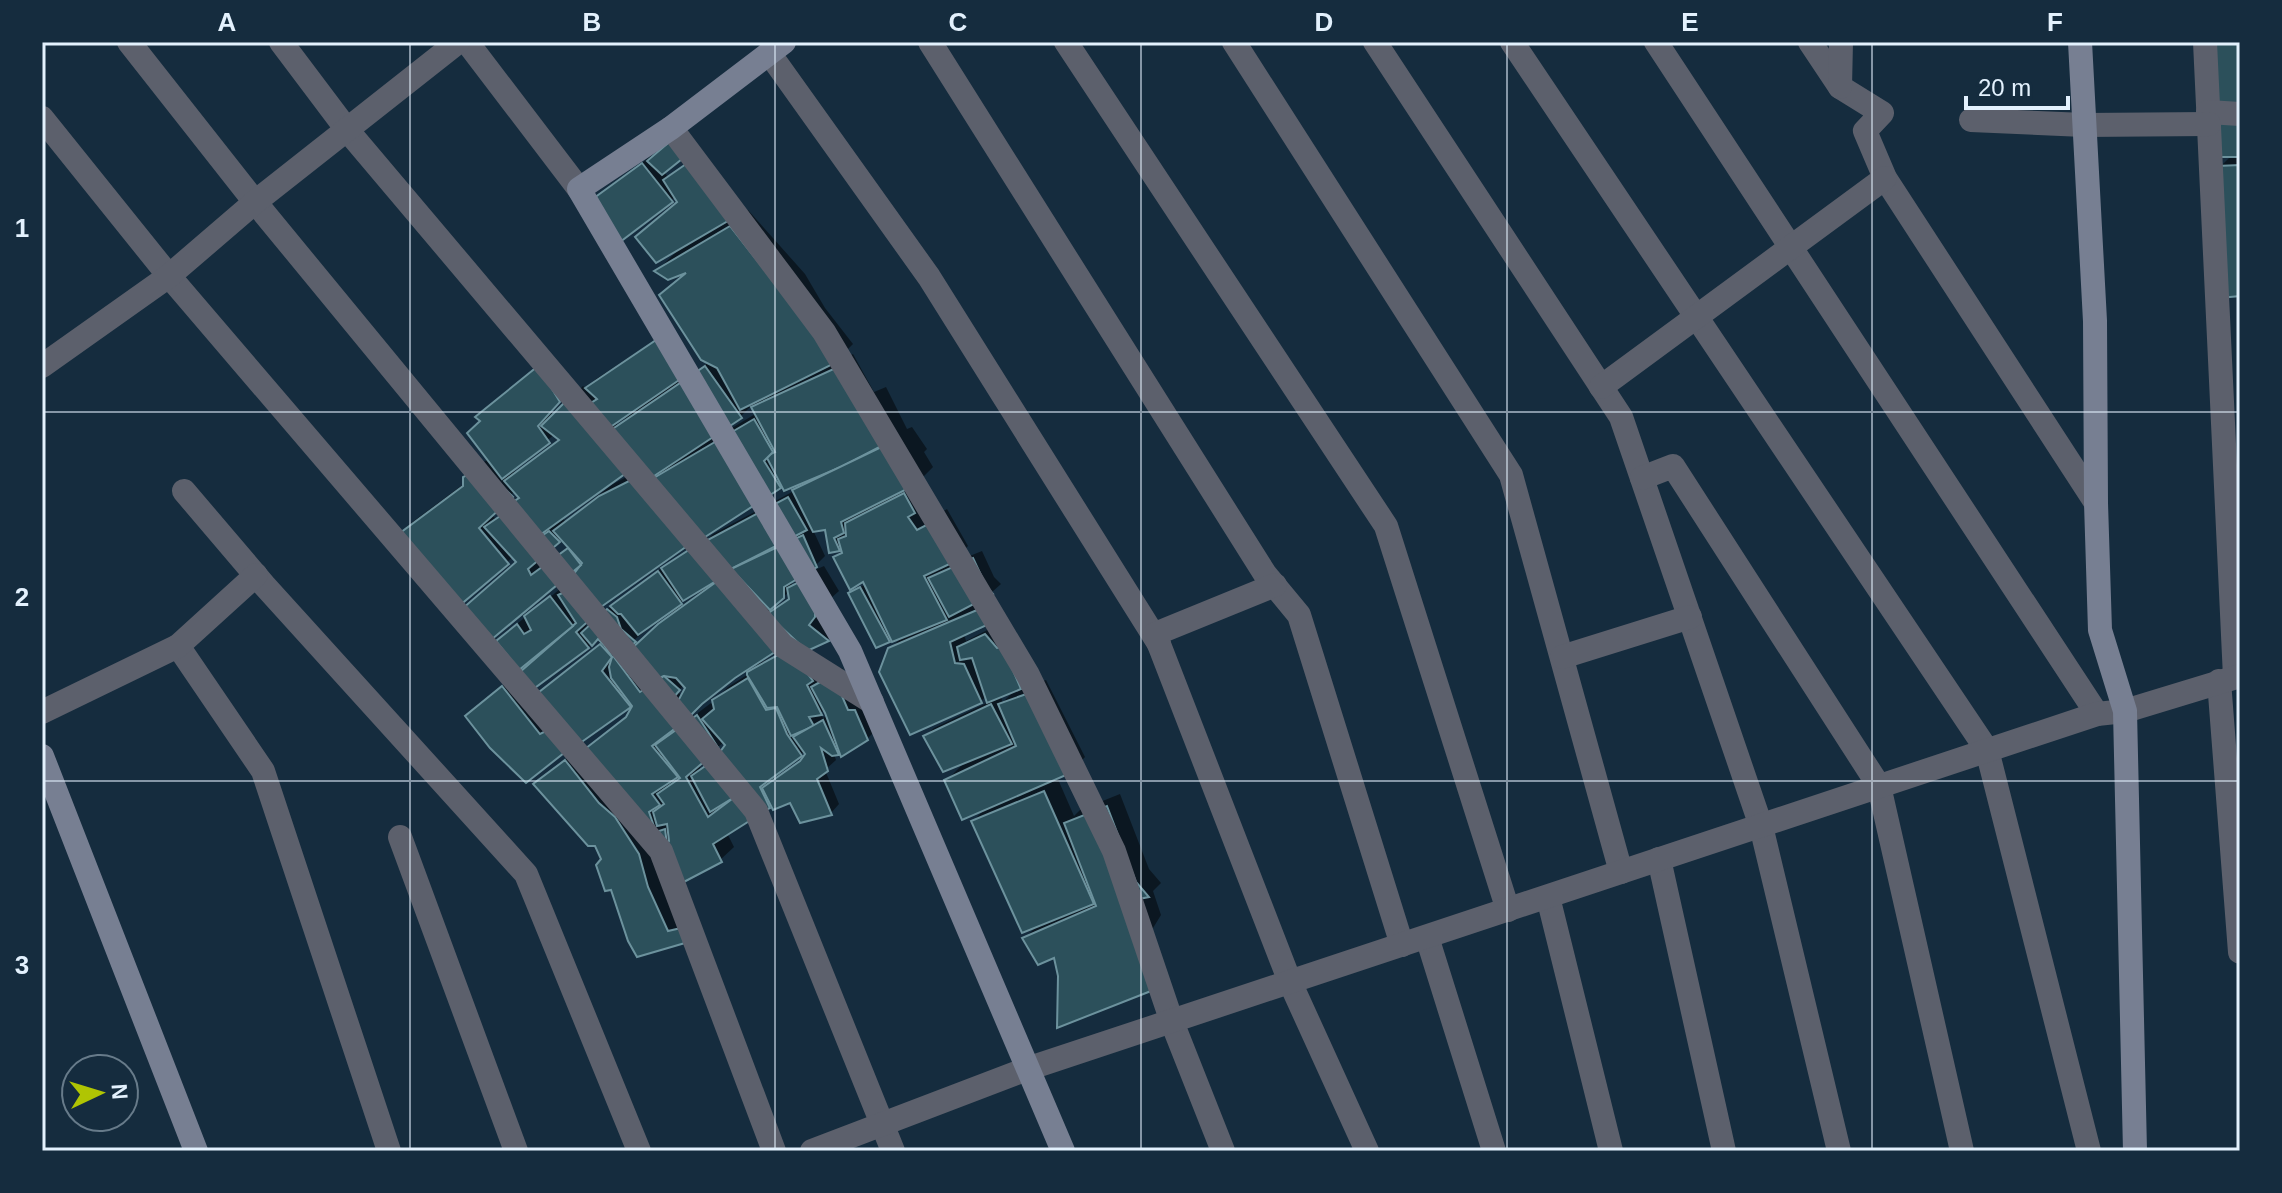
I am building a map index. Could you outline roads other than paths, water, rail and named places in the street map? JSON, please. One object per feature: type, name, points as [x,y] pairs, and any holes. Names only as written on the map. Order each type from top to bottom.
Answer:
[{"type":"street","points":[[129,42],[255,202],[756,811],[893,1151]]},
{"type":"street","points":[[281,42],[348,131],[783,646],[872,702]]},
{"type":"street","points":[[42,366],[169,276],[255,202],[458,42]]},
{"type":"street","points":[[467,42],[579,189],[850,651],[1063,1151]]},
{"type":"street","points":[[930,42],[1265,574],[1299,615],[1402,945]]},
{"type":"street","points":[[1066,42],[1386,526],[1508,910]]},
{"type":"street","points":[[1234,42],[1511,475],[1621,872]]},
{"type":"street","points":[[1375,42],[1621,417],[1761,826],[1839,1151]]},
{"type":"street","points":[[1512,42],[1987,750],[2089,1151]]},
{"type":"street","points":[[1656,42],[2097,714]]},
{"type":"street","points":[[1810,42],[1840,87],[1882,113],[1865,131],[1885,178],[2096,503]]},
{"type":"street","points":[[1840,87],[1841,42]]},
{"type":"street","points":[[2080,42],[2095,321],[2100,630],[2125,711],[2135,1151]]},
{"type":"street","points":[[2205,42],[2240,952]]},
{"type":"street","points":[[579,189],[671,128],[776,48],[929,277],[1159,644]]},
{"type":"street","points":[[1971,120],[2084,125],[2240,114]]},
{"type":"street","points":[[42,118],[169,276],[661,851],[774,1151]]},
{"type":"street","points":[[671,128],[824,332],[1028,675],[1114,851],[1172,1022],[1223,1151]]},
{"type":"street","points":[[1601,387],[1885,178]]},
{"type":"street","points":[[1642,478],[1673,466],[1879,786],[1962,1151]]},
{"type":"street","points":[[184,491],[526,874],[639,1151]]},
{"type":"street","points":[[42,712],[178,646],[256,575]]},
{"type":"street","points":[[1275,585],[1155,634],[1290,982],[1367,1151]]},
{"type":"street","points":[[1562,657],[1690,617]]},
{"type":"street","points":[[178,646],[263,771],[389,1151]]},
{"type":"street","points":[[812,1151],[1027,1069],[2097,714],[2125,711],[2231,678]]},
{"type":"street","points":[[42,756],[196,1151]]},
{"type":"street","points":[[400,837],[516,1151]]},
{"type":"street","points":[[1659,859],[1724,1151]]},
{"type":"street","points":[[1548,897],[1611,1151]]},
{"type":"street","points":[[1427,937],[1494,1151]]}]
